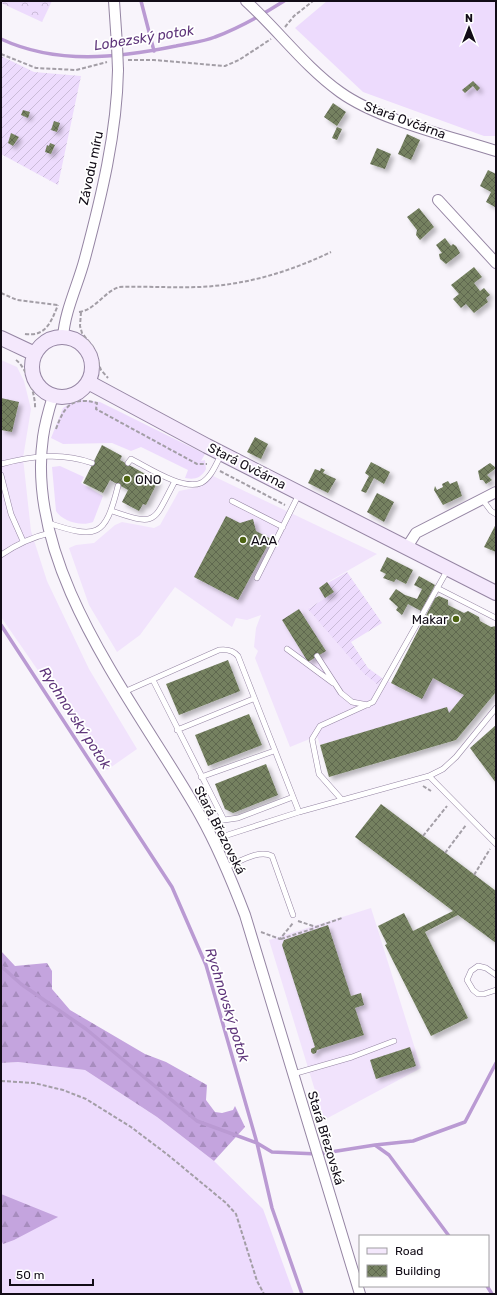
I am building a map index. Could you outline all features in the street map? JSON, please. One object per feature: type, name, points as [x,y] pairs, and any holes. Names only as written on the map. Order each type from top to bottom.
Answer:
[{"type":"main road","points":[[63,337],[78,342],[89,354],[92,366],[88,382],[82,389],[72,395],[53,396],[42,389],[35,379],[32,367],[35,354],[48,341],[63,337]]},
{"type":"main road","points":[[1,338],[35,354]]},
{"type":"main road","name":"Stará Ovčárna","points":[[88,382],[222,454],[496,593]]},
{"type":"street","name":"Závodu míru","points":[[63,337],[68,310],[85,257],[109,156],[117,98],[112,65],[117,45],[114,1]]},
{"type":"street","name":"Stará Ovčárna","points":[[248,3],[324,79],[356,102],[389,117],[496,151]]},
{"type":"street","points":[[438,200],[496,263]]},
{"type":"street","name":"Stará Březovská","points":[[53,396],[44,428],[42,456],[43,492],[49,528],[58,564],[87,628],[124,692],[201,816],[227,867],[250,931],[360,1294]]},
{"type":"street","points":[[407,547],[416,533],[496,492]]},
{"type":"lane","points":[[128,463],[131,459],[175,481],[190,484],[201,483],[210,474],[222,454]]},
{"type":"lane","points":[[1,464],[42,456],[66,456],[92,463]]},
{"type":"lane","points":[[1,475],[11,514],[23,541]]},
{"type":"lane","points":[[112,511],[139,520],[149,520],[157,514],[175,481]]},
{"type":"lane","points":[[1,555],[23,541],[49,528],[89,533],[103,526],[112,511],[118,486]]},
{"type":"lane","points":[[257,578],[299,493]]},
{"type":"lane","points":[[482,499],[491,511],[496,514]]},
{"type":"lane","points":[[232,501],[283,527]]},
{"type":"lane","points":[[342,800],[319,774],[312,740],[320,726],[373,702],[448,568]]},
{"type":"lane","points":[[437,588],[496,618]]},
{"type":"lane","points":[[124,692],[219,650],[225,649],[235,652],[238,656],[253,699],[299,812]]},
{"type":"lane","points":[[287,649],[336,684]]},
{"type":"lane","points":[[317,656],[341,693],[352,702],[368,705]]},
{"type":"lane","points":[[153,680],[177,730],[224,820],[238,818],[292,797]]},
{"type":"lane","points":[[177,730],[253,699]]},
{"type":"lane","points":[[212,840],[299,812],[428,776],[443,769],[456,757],[496,708]]},
{"type":"lane","points":[[201,777],[274,751]]},
{"type":"lane","points":[[428,776],[496,844]]},
{"type":"lane","points":[[227,867],[260,854],[267,853],[272,856],[293,915]]},
{"type":"lane","points":[[496,975],[486,968],[478,966],[471,971],[467,980],[472,990],[478,994],[484,994],[496,990]]},
{"type":"lane","points":[[293,1074],[352,1057],[394,1041]]},
{"type":"path","points":[[128,60],[154,60],[225,66],[245,57],[280,34],[294,16],[312,1]]},
{"type":"path","points":[[1,54],[36,68],[76,70],[112,65],[110,57]]},
{"type":"path","points":[[1,293],[17,300],[58,305],[68,310],[81,312],[90,308],[108,292],[119,287],[198,287],[243,282],[286,271],[331,252]]},
{"type":"path","points":[[25,334],[40,333],[48,328],[60,299]]},
{"type":"path","points":[[81,312],[80,326],[82,333],[93,347],[101,370],[110,380]]},
{"type":"path","points":[[14,358],[24,369],[34,395],[35,409]]},
{"type":"path","points":[[54,434],[67,407],[76,402],[90,401],[97,403],[96,409],[197,464],[205,463],[292,509]]},
{"type":"path","points":[[418,784],[432,791]]},
{"type":"path","points":[[442,801],[452,811]]},
{"type":"path","points":[[423,836],[447,806]]},
{"type":"path","points":[[461,820],[471,830]]},
{"type":"path","points":[[445,853],[466,825]]},
{"type":"path","points":[[485,844],[493,852]]},
{"type":"path","points":[[474,875],[490,849]]},
{"type":"path","points":[[250,931],[262,932],[280,939],[342,918]]},
{"type":"path","points":[[280,939],[295,920],[316,927]]},
{"type":"path","points":[[1,1081],[34,1083],[63,1090],[86,1099],[131,1127],[168,1155],[226,1203],[236,1214],[257,1281],[264,1294]]},
{"type":"shaded area","points":[[1,360],[17,367],[24,381],[31,409],[23,458],[31,531],[47,581],[89,669],[137,749],[107,770],[1,617]]},
{"type":"shaded area","points":[[213,476],[377,554],[319,587],[325,598],[309,608],[364,674],[378,685],[382,678],[421,699],[433,678],[464,695],[449,713],[447,708],[320,745],[317,736],[290,747],[255,658],[258,651],[254,647],[256,628],[261,615],[247,620],[236,618],[232,627],[175,587],[140,635],[117,652],[89,605],[69,548],[76,545],[94,543],[115,525],[122,522],[154,528],[160,525],[179,491],[199,487]]},
{"type":"shaded area","points":[[371,908],[421,1068],[324,1120],[269,940]]},
{"type":"green space","points":[[1,1],[52,1],[42,22],[1,3]]},
{"type":"green space","points":[[327,1],[496,1],[496,136],[484,136],[363,92],[295,28]]},
{"type":"green space","points":[[1,56],[34,72],[81,76],[58,185],[1,154]]},
{"type":"green space","points":[[77,399],[100,402],[205,454],[201,461],[205,460],[206,469],[197,478],[185,478],[188,470],[141,447],[131,451],[112,443],[63,444],[51,438],[63,408]]},
{"type":"green space","points":[[60,466],[84,477],[81,483],[103,496],[93,522],[83,524],[72,522],[63,518],[56,511],[52,467]]},
{"type":"green space","points":[[347,572],[382,623],[351,642],[368,668],[382,678],[378,685],[364,674],[308,609],[325,598],[319,588]]},
{"type":"green space","points":[[1,951],[15,966],[47,963],[52,971],[52,989],[70,1010],[145,1054],[166,1062],[207,1085],[206,1100],[215,1112],[222,1113],[233,1110],[235,1106],[245,1127],[214,1161],[157,1117],[85,1070],[18,1062],[1,1063]]},
{"type":"green space","points":[[18,1062],[85,1070],[157,1117],[214,1161],[263,1209],[294,1294],[1,1294],[1,1063]]},
{"type":"green space","points":[[1,1194],[58,1217],[14,1240],[3,1244],[1,1240]]},
{"type":"building","points":[[473,81],[480,88],[477,91],[473,86],[465,93],[462,90]]},
{"type":"building","points":[[333,103],[346,112],[337,126],[324,117]]},
{"type":"building","points":[[23,110],[30,112],[28,118],[21,115]]},
{"type":"building","points":[[54,121],[60,123],[57,132],[51,130]]},
{"type":"building","points":[[337,127],[342,129],[337,140],[332,138]]},
{"type":"building","points":[[11,133],[19,137],[13,146],[8,143]]},
{"type":"building","points":[[407,134],[420,140],[411,160],[398,154]]},
{"type":"building","points":[[50,143],[55,145],[51,154],[45,152],[47,145],[49,146]]},
{"type":"building","points":[[377,148],[391,154],[385,169],[370,164]]},
{"type":"building","points":[[488,170],[496,174],[495,207],[486,202],[491,192],[480,186]]},
{"type":"building","points":[[419,208],[434,227],[420,240],[416,235],[417,230],[407,217]]},
{"type":"building","points":[[445,238],[451,246],[453,244],[456,246],[460,253],[446,264],[440,259],[439,254],[442,253],[436,245]]},
{"type":"building","points":[[474,267],[482,277],[474,283],[480,291],[484,288],[490,295],[486,298],[488,302],[474,313],[466,304],[461,308],[453,299],[459,294],[451,285]]},
{"type":"building","points":[[1,398],[19,402],[12,432],[1,430]]},
{"type":"building","points":[[255,437],[268,444],[261,459],[247,452]]},
{"type":"building","points":[[102,445],[122,456],[120,460],[158,481],[146,505],[143,504],[139,511],[122,502],[128,490],[110,480],[103,493],[83,483]]},
{"type":"building","points":[[371,462],[390,472],[384,484],[374,478],[366,493],[361,491],[369,476],[365,473]]},
{"type":"building","points":[[490,463],[496,468],[487,475],[492,480],[486,484],[483,480],[480,480],[478,471]]},
{"type":"building","points":[[321,468],[325,470],[323,473],[336,479],[328,493],[308,483],[315,469],[320,471]]},
{"type":"building","points":[[448,481],[450,484],[457,481],[462,496],[443,505],[434,490],[435,486],[437,490],[443,487],[442,484]]},
{"type":"building","points":[[377,493],[394,502],[384,522],[367,512]]},
{"type":"building","points":[[226,516],[240,523],[253,519],[256,531],[271,539],[238,600],[194,577]]},
{"type":"building","points":[[496,524],[496,552],[484,547]]},
{"type":"building","points":[[387,557],[413,570],[406,584],[396,579],[394,582],[383,578],[386,574],[380,571]]},
{"type":"building","points":[[419,576],[435,585],[421,611],[408,604],[402,615],[396,610],[398,607],[389,599],[396,589],[405,595],[417,599],[422,589],[414,585]]},
{"type":"building","points":[[327,582],[334,592],[325,598],[319,588]]},
{"type":"building","points":[[439,596],[448,600],[448,605],[464,613],[468,611],[479,617],[480,621],[491,627],[496,626],[496,692],[456,740],[329,777],[320,745],[447,707],[449,713],[464,695],[433,678],[422,699],[391,683],[435,598]]},
{"type":"building","points":[[299,609],[326,651],[308,662],[282,620]]},
{"type":"building","points":[[228,660],[240,691],[179,715],[166,684]]},
{"type":"building","points":[[249,714],[262,745],[208,766],[195,735]]},
{"type":"building","points":[[496,725],[496,783],[470,748]]},
{"type":"building","points":[[266,764],[278,795],[233,813],[225,809],[215,784]]},
{"type":"building","points":[[381,804],[496,891],[496,943],[458,915],[425,932],[468,1018],[431,1036],[385,945],[387,944],[378,926],[404,913],[413,931],[453,911],[355,837]]},
{"type":"building","points":[[328,925],[351,996],[361,993],[364,1005],[355,1008],[364,1035],[317,1050],[316,1053],[313,1054],[311,1049],[315,1047],[282,945],[284,940]]},
{"type":"building","points":[[410,1047],[416,1066],[376,1079],[370,1060]]},
{"type":"waterway","points":[[141,1],[154,51]]},
{"type":"waterway","name":"Lobezský potok","points":[[1,39],[44,53],[66,56],[88,57],[132,54],[210,39],[242,25],[284,1]]},
{"type":"waterway","name":"Rychnovský potok","points":[[1,625],[172,887],[206,965],[257,1143],[272,1208],[302,1294]]},
{"type":"waterway","points":[[1,966],[21,984],[86,1029],[197,1121],[257,1143],[272,1152],[318,1154],[375,1145],[389,1155],[448,1235]]},
{"type":"waterway","points":[[375,1145],[413,1141],[465,1122],[496,1063]]},
{"type":"waterway","points":[[488,1287],[492,1294]]},
{"type":"place","name":"ONO","points":[[127,479]]},
{"type":"place","name":"AAA","points":[[243,540]]},
{"type":"place","name":"Makar","points":[[456,619]]}]
